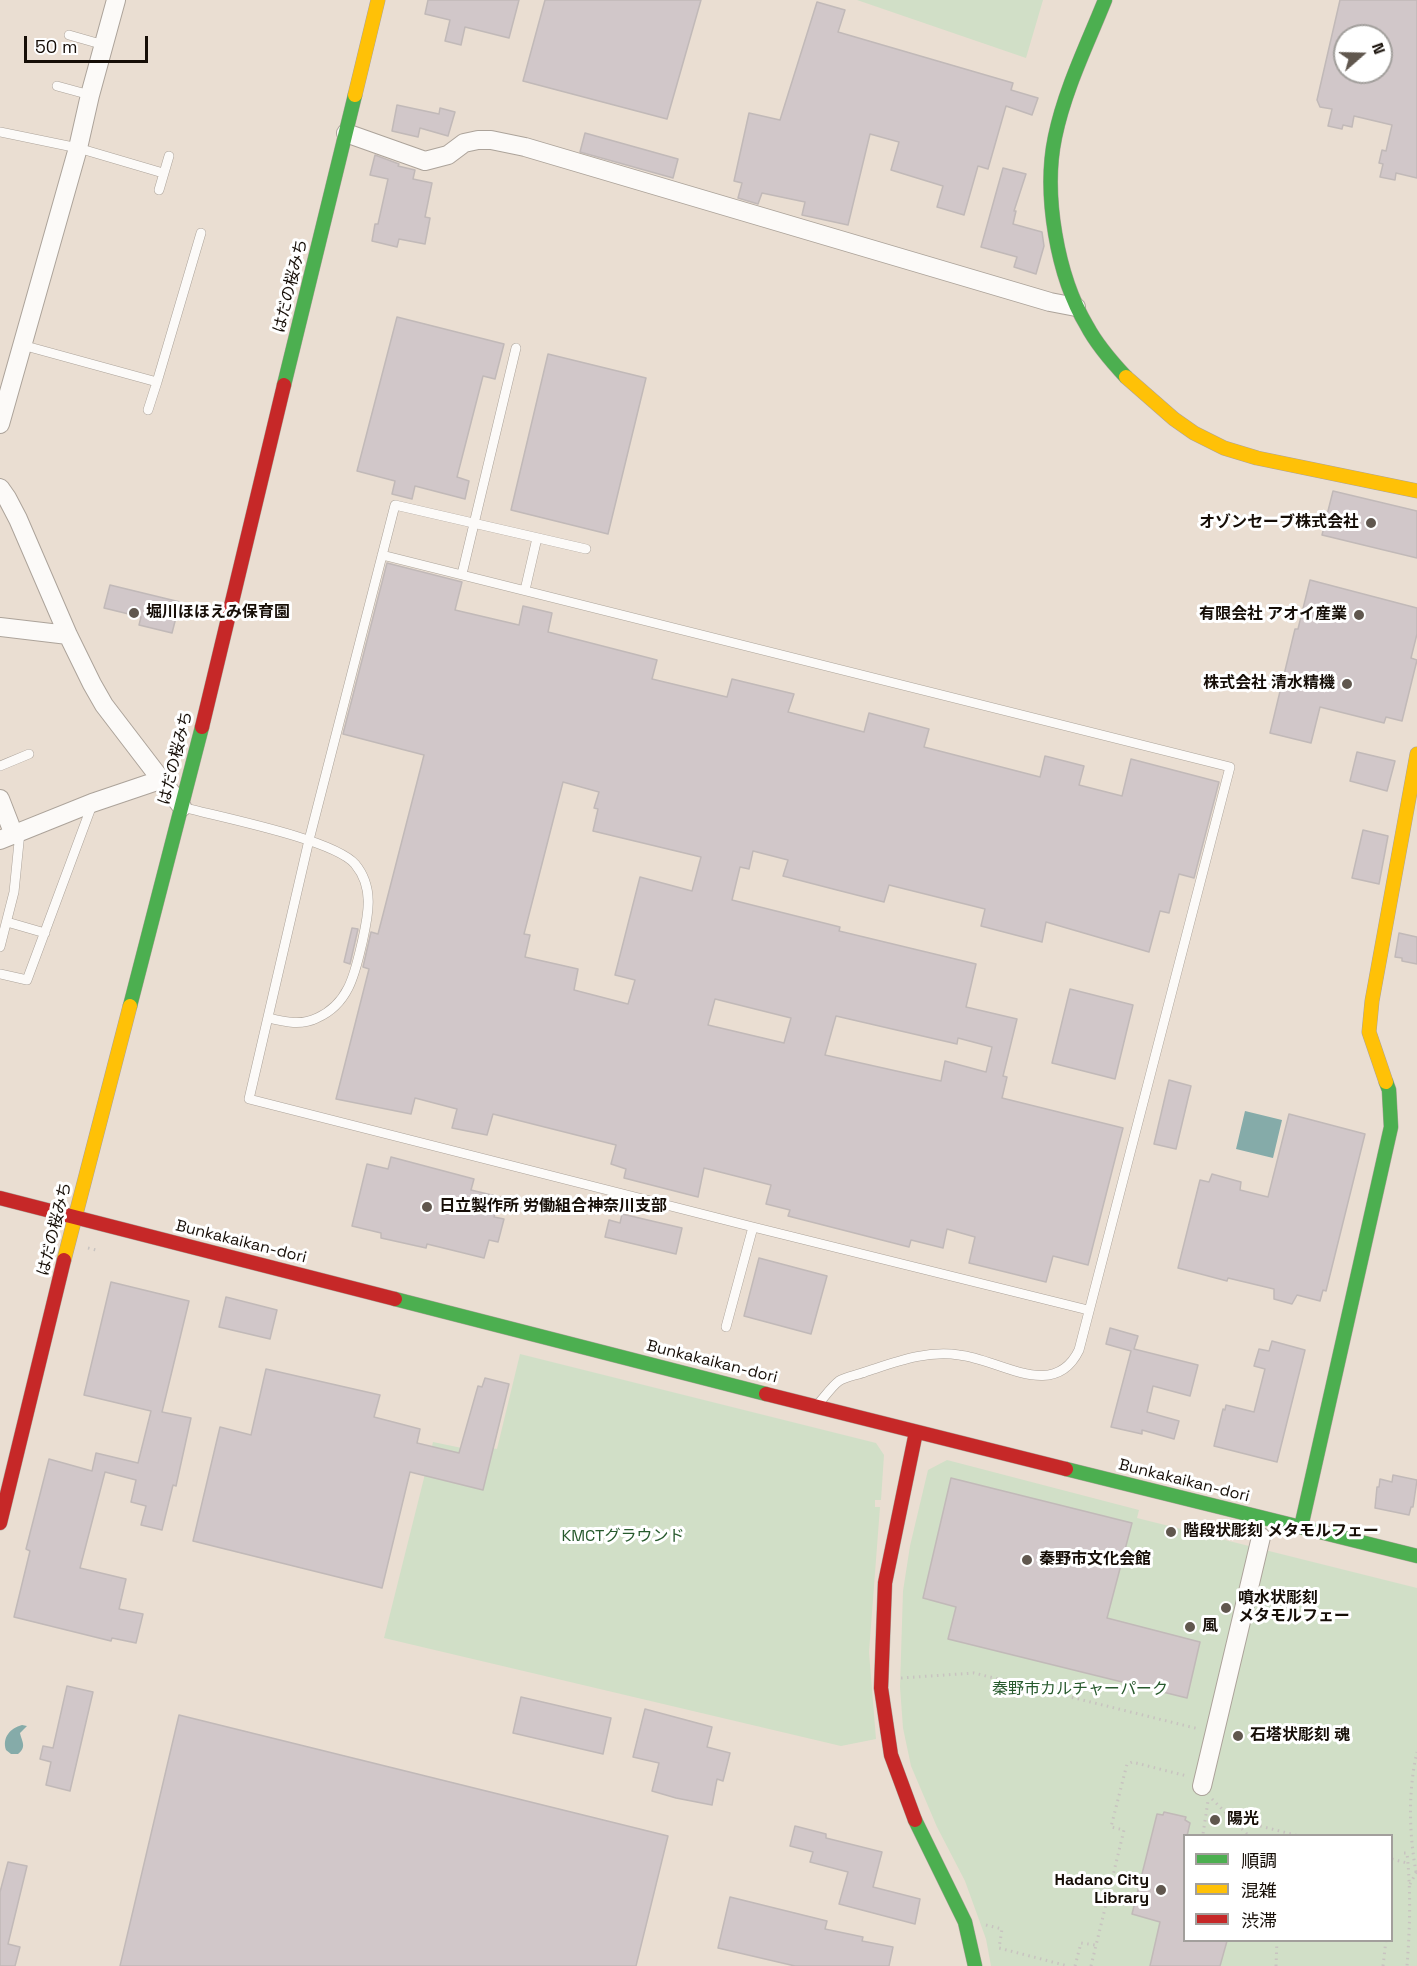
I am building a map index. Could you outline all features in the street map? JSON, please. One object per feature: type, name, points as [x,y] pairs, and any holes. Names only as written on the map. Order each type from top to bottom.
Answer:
[{"type":"street","points":[[0,424],[78,148],[116,0]]},
{"type":"street","name":"はだの桜みち","points":[[0,1523],[75,1217],[182,807],[378,0]]},
{"type":"street","points":[[1105,0],[1070,87],[1056,133],[1052,177],[1053,217],[1060,256],[1076,307],[1101,348],[1126,378],[1154,405],[1215,444],[1260,459],[1417,491]]},
{"type":"street","points":[[346,133],[425,162],[448,155],[464,143],[478,140],[492,140],[525,147],[1076,307]]},
{"type":"street","points":[[0,488],[8,498],[68,634],[104,705],[182,807]]},
{"type":"street","points":[[0,627],[68,634]]},
{"type":"street","points":[[1301,1527],[1391,1126],[1389,1090],[1369,1032],[1372,1001],[1417,754]]},
{"type":"street","points":[[0,799],[11,836],[92,803],[160,780]]},
{"type":"street","name":"Bunkakaikan-dori","points":[[0,1198],[916,1432],[1417,1556]]},
{"type":"street","points":[[916,1432],[885,1584],[881,1688],[891,1755],[909,1809],[964,1922],[975,1966]]},
{"type":"street","points":[[1202,1783],[1261,1537]]},
{"type":"lane","points":[[69,35],[104,45]]},
{"type":"lane","points":[[57,86],[90,95]]},
{"type":"lane","points":[[0,132],[78,148],[164,173]]},
{"type":"lane","points":[[159,190],[169,156]]},
{"type":"lane","points":[[148,410],[201,233]]},
{"type":"lane","points":[[22,345],[157,382]]},
{"type":"lane","points":[[462,574],[516,348]]},
{"type":"lane","points":[[586,549],[395,505],[309,840],[249,1099],[1088,1310]]},
{"type":"lane","points":[[525,590],[537,538]]},
{"type":"lane","points":[[382,555],[1230,767],[1079,1350],[1073,1362],[1057,1373],[1034,1376],[961,1355],[937,1353],[913,1356],[839,1381],[817,1405]]},
{"type":"lane","points":[[0,766],[29,754]]},
{"type":"lane","points":[[0,974],[27,980],[92,803]]},
{"type":"lane","points":[[182,807],[309,840],[344,855],[355,864],[363,877],[368,892],[369,907],[354,978],[342,998],[331,1010],[304,1023],[288,1023],[268,1018]]},
{"type":"lane","points":[[0,947],[14,892],[11,836]]},
{"type":"lane","points":[[7,922],[45,933]]},
{"type":"lane","points":[[726,1327],[753,1227]]},
{"type":"path","points":[[86,1247],[96,1250]]},
{"type":"path","points":[[896,1678],[974,1673],[1213,1732]]},
{"type":"path","points":[[1409,1885],[1417,1871],[1410,1824],[1417,1752]]},
{"type":"path","points":[[1091,1966],[1124,1830],[1111,1827],[1127,1764],[1132,1762],[1202,1783]]},
{"type":"path","points":[[1203,1834],[1209,1796],[1247,1834]]},
{"type":"path","points":[[1235,1820],[1291,1834]]},
{"type":"path","points":[[1404,1853],[1407,1853],[1408,1863],[1410,1921],[1407,1966]]},
{"type":"path","points":[[1393,1859],[1408,1863]]},
{"type":"path","points":[[979,1923],[1002,1929],[999,1948],[1068,1966]]},
{"type":"path","points":[[1276,1966],[1277,1942]]},
{"type":"path","points":[[1383,1966],[1386,1942]]},
{"type":"path","points":[[1074,1966],[1081,1943],[1095,1945]]},
{"type":"green space","points":[[857,0],[1043,0],[1026,58]]},
{"type":"green space","name":"KMCTグラウンド","points":[[520,1354],[876,1443],[884,1455],[881,1500],[875,1500],[875,1507],[880,1507],[869,1652],[876,1739],[841,1746],[384,1638],[433,1442],[481,1452],[483,1446],[497,1449]]},
{"type":"green space","name":"秦野市カルチャーパーク","points":[[947,1460],[1139,1510],[1137,1518],[1417,1588],[1417,1966],[991,1966],[986,1939],[965,1881],[937,1827],[911,1766],[903,1728],[900,1687],[903,1591],[910,1546],[928,1470]]},
{"type":"water","points":[[1245,1111],[1282,1120],[1273,1158],[1236,1149]]},
{"type":"water","points":[[22,1725],[27,1726],[20,1733],[22,1749],[18,1754],[11,1754],[6,1750],[6,1738],[11,1731]]},
{"type":"building","points":[[428,0],[519,0],[509,38],[465,27],[461,45],[445,41],[450,20],[425,14]]},
{"type":"building","points":[[545,0],[701,0],[667,119],[523,81]]},
{"type":"building","points":[[1340,0],[1417,0],[1417,178],[1396,173],[1395,180],[1380,177],[1383,164],[1379,163],[1382,150],[1386,151],[1392,125],[1354,116],[1352,127],[1343,125],[1342,129],[1328,126],[1332,109],[1320,107],[1317,100],[1333,30],[1333,84],[1393,84],[1393,24],[1334,24]]},
{"type":"building","points":[[817,2],[845,10],[838,32],[1013,83],[1011,90],[1038,98],[1032,115],[1006,106],[988,169],[978,166],[964,215],[937,207],[943,186],[891,170],[899,142],[870,134],[848,225],[802,215],[805,202],[762,193],[758,204],[738,198],[742,183],[734,181],[749,113],[780,120]]},
{"type":"building","points":[[397,105],[439,114],[440,108],[455,112],[448,136],[420,128],[418,137],[392,131]]},
{"type":"building","points":[[585,133],[678,159],[673,178],[580,152]]},
{"type":"building","points":[[375,155],[399,164],[398,166],[415,170],[413,179],[432,183],[425,217],[430,218],[425,244],[399,239],[397,247],[372,241],[388,179],[370,175]]},
{"type":"building","points":[[1003,168],[1026,174],[1014,211],[1016,211],[1013,224],[1042,232],[1044,246],[1036,274],[1014,267],[1017,257],[981,247]]},
{"type":"building","points":[[397,317],[504,344],[495,379],[483,376],[457,477],[469,481],[465,499],[415,486],[412,499],[392,494],[395,481],[357,471]]},
{"type":"building","points":[[548,354],[646,378],[608,534],[511,510]]},
{"type":"building","name":"オゾンセーブ株式会社","points":[[1333,491],[1417,511],[1417,558],[1322,535]]},
{"type":"building","points":[[387,563],[462,582],[455,610],[519,625],[523,606],[552,613],[548,632],[657,660],[652,679],[727,697],[732,679],[794,694],[788,712],[864,732],[869,713],[929,729],[924,747],[1040,777],[1045,756],[1084,766],[1079,785],[1122,796],[1131,759],[1219,782],[1194,878],[1179,874],[1169,913],[1160,911],[1149,952],[1046,922],[1042,942],[981,926],[985,909],[889,885],[884,902],[783,876],[788,860],[753,851],[749,869],[740,867],[732,900],[840,927],[839,931],[976,964],[966,1007],[1017,1019],[1003,1076],[1007,1077],[1002,1098],[1123,1128],[1088,1265],[1053,1256],[1046,1282],[969,1263],[975,1237],[947,1229],[943,1248],[911,1240],[909,1247],[788,1216],[790,1210],[766,1204],[771,1185],[704,1168],[698,1197],[624,1178],[626,1169],[611,1164],[616,1145],[493,1114],[487,1135],[452,1128],[457,1109],[415,1098],[411,1114],[336,1099],[369,969],[363,967],[371,932],[378,934],[424,755],[343,734]],"holes":[[[563,782],[599,792],[594,808],[598,809],[593,831],[701,857],[692,891],[640,877],[615,975],[635,980],[628,1004],[574,990],[578,969],[525,957],[530,935],[524,934]],[[715,999],[791,1018],[784,1043],[708,1025]],[[836,1016],[957,1044],[958,1038],[992,1047],[986,1072],[945,1061],[941,1081],[825,1055]]]},
{"type":"building","name":"株式会社 清水精機","points":[[1310,580],[1417,608],[1417,634],[1411,658],[1417,660],[1402,721],[1386,717],[1384,723],[1320,707],[1311,743],[1270,733],[1295,629],[1298,629]]},
{"type":"building","points":[[110,585],[180,602],[172,633],[139,625],[141,617],[104,608]]},
{"type":"building","points":[[1357,752],[1395,761],[1387,791],[1350,781]]},
{"type":"building","points":[[1363,830],[1388,836],[1379,884],[1352,878]]},
{"type":"building","points":[[352,928],[358,929],[350,964],[344,962]]},
{"type":"building","points":[[1399,933],[1417,937],[1417,964],[1395,957]]},
{"type":"building","points":[[1070,989],[1133,1005],[1115,1079],[1052,1063]]},
{"type":"building","points":[[1169,1080],[1191,1086],[1176,1149],[1154,1144]]},
{"type":"building","points":[[1289,1114],[1365,1134],[1326,1291],[1323,1290],[1320,1301],[1297,1295],[1292,1304],[1274,1299],[1274,1289],[1228,1278],[1227,1281],[1178,1268],[1200,1180],[1209,1182],[1212,1174],[1241,1182],[1240,1190],[1268,1197]]},
{"type":"building","name":"日立製作所 労働組合神奈川支部","points":[[391,1157],[474,1179],[471,1190],[500,1197],[494,1217],[504,1219],[498,1242],[489,1240],[484,1258],[427,1244],[426,1248],[381,1238],[381,1233],[352,1226],[367,1164],[388,1169]]},
{"type":"building","points":[[622,1214],[682,1228],[676,1254],[605,1237],[609,1220],[620,1223]]},
{"type":"building","points":[[759,1258],[827,1276],[811,1334],[744,1316]]},
{"type":"building","points":[[111,1282],[189,1301],[162,1412],[191,1418],[176,1486],[173,1485],[162,1530],[141,1525],[146,1506],[131,1502],[136,1480],[105,1472],[80,1568],[126,1579],[119,1609],[143,1614],[136,1643],[112,1638],[111,1641],[14,1617],[30,1551],[26,1549],[49,1459],[92,1471],[96,1453],[138,1463],[151,1411],[84,1395]]},
{"type":"building","points":[[226,1297],[277,1310],[270,1339],[219,1327]]},
{"type":"building","points":[[1110,1328],[1138,1336],[1134,1349],[1198,1365],[1190,1396],[1153,1386],[1147,1412],[1179,1421],[1174,1439],[1142,1430],[1142,1434],[1111,1427],[1131,1351],[1106,1344]]},
{"type":"building","points":[[1272,1341],[1305,1350],[1277,1462],[1214,1446],[1226,1405],[1254,1412],[1265,1369],[1254,1366],[1259,1349],[1269,1351]]},
{"type":"building","points":[[266,1369],[380,1395],[374,1417],[420,1429],[417,1443],[459,1453],[478,1386],[482,1387],[485,1378],[509,1384],[483,1490],[410,1472],[382,1588],[193,1541],[220,1427],[251,1435]]},
{"type":"building","points":[[1393,1475],[1417,1480],[1413,1507],[1409,1515],[1375,1508],[1380,1479],[1392,1482]]},
{"type":"building","name":"秦野市文化会館","points":[[951,1478],[1132,1523],[1107,1618],[1200,1642],[1187,1698],[948,1639],[956,1607],[923,1598]]},
{"type":"building","points":[[67,1686],[93,1692],[70,1791],[46,1785],[51,1762],[40,1759],[43,1746],[53,1748]]},
{"type":"building","points":[[521,1697],[611,1718],[603,1754],[513,1733]]},
{"type":"building","points":[[645,1709],[712,1727],[707,1747],[730,1753],[723,1781],[717,1779],[712,1805],[652,1791],[659,1763],[633,1757]]},
{"type":"building","points":[[179,1715],[668,1836],[636,1966],[120,1966]]},
{"type":"building","name":"Hadano City Library","points":[[1164,1812],[1186,1817],[1185,1820],[1190,1823],[1187,1834],[1183,1834],[1183,1942],[1227,1942],[1220,1966],[1150,1966],[1160,1922],[1132,1914],[1157,1814],[1163,1815]]},
{"type":"building","points":[[795,1826],[826,1834],[826,1838],[882,1852],[873,1887],[920,1899],[915,1924],[839,1904],[848,1872],[810,1862],[813,1852],[790,1846]]},
{"type":"building","points":[[8,1862],[27,1866],[8,1944],[20,1947],[15,1966],[0,1966],[0,1892]]},
{"type":"building","points":[[730,1897],[827,1921],[825,1929],[863,1937],[862,1941],[893,1947],[889,1966],[795,1966],[718,1948]]},
{"type":"traffic: fast","points":[[1105,0],[1077,67],[1059,119],[1052,159],[1052,209],[1061,259],[1077,306],[1095,340],[1126,377]]},
{"type":"traffic: fast","points":[[284,385],[355,95]]},
{"type":"traffic: fast","points":[[130,1006],[202,727]]},
{"type":"traffic: fast","points":[[1301,1527],[1391,1127],[1389,1090],[1386,1082]]},
{"type":"traffic: fast","points":[[395,1299],[766,1394]]},
{"type":"traffic: fast","points":[[1066,1469],[1417,1556]]},
{"type":"traffic: fast","points":[[915,1820],[965,1922],[975,1966]]},
{"type":"traffic: slow","points":[[355,95],[378,0]]},
{"type":"traffic: slow","points":[[1126,377],[1174,419],[1194,433],[1224,448],[1257,458],[1417,491]]},
{"type":"traffic: slow","points":[[1386,1082],[1369,1032],[1372,1001],[1417,754]]},
{"type":"traffic: slow","points":[[64,1260],[130,1006]]},
{"type":"traffic: jam","points":[[202,727],[284,385]]},
{"type":"traffic: jam","points":[[0,1198],[395,1299]]},
{"type":"traffic: jam","points":[[0,1523],[64,1260]]},
{"type":"traffic: jam","points":[[766,1394],[1066,1469]]},
{"type":"traffic: jam","points":[[915,1820],[891,1755],[881,1688],[885,1583],[916,1432]]},
{"type":"place","name":"オゾンセーブ株式会社","points":[[1371,523]]},
{"type":"place","name":"堀川ほほえみ保育園","points":[[134,613]]},
{"type":"place","name":"有限会社 アオイ産業","points":[[1359,615]]},
{"type":"place","name":"株式会社 清水精機","points":[[1347,684]]},
{"type":"place","name":"日立製作所 労働組合神奈川支部","points":[[427,1207]]},
{"type":"place","name":"階段状彫刻 メタモルフェー","points":[[1171,1532]]},
{"type":"place","name":"秦野市文化会館","points":[[1027,1560]]},
{"type":"place","name":"噴水状彫刻 メタモルフェー","points":[[1226,1608]]},
{"type":"place","name":"風","points":[[1190,1627]]},
{"type":"place","name":"石塔状彫刻 魂","points":[[1238,1736]]},
{"type":"place","name":"陽光","points":[[1215,1820]]},
{"type":"place","name":"Hadano City Library","points":[[1161,1890]]}]
